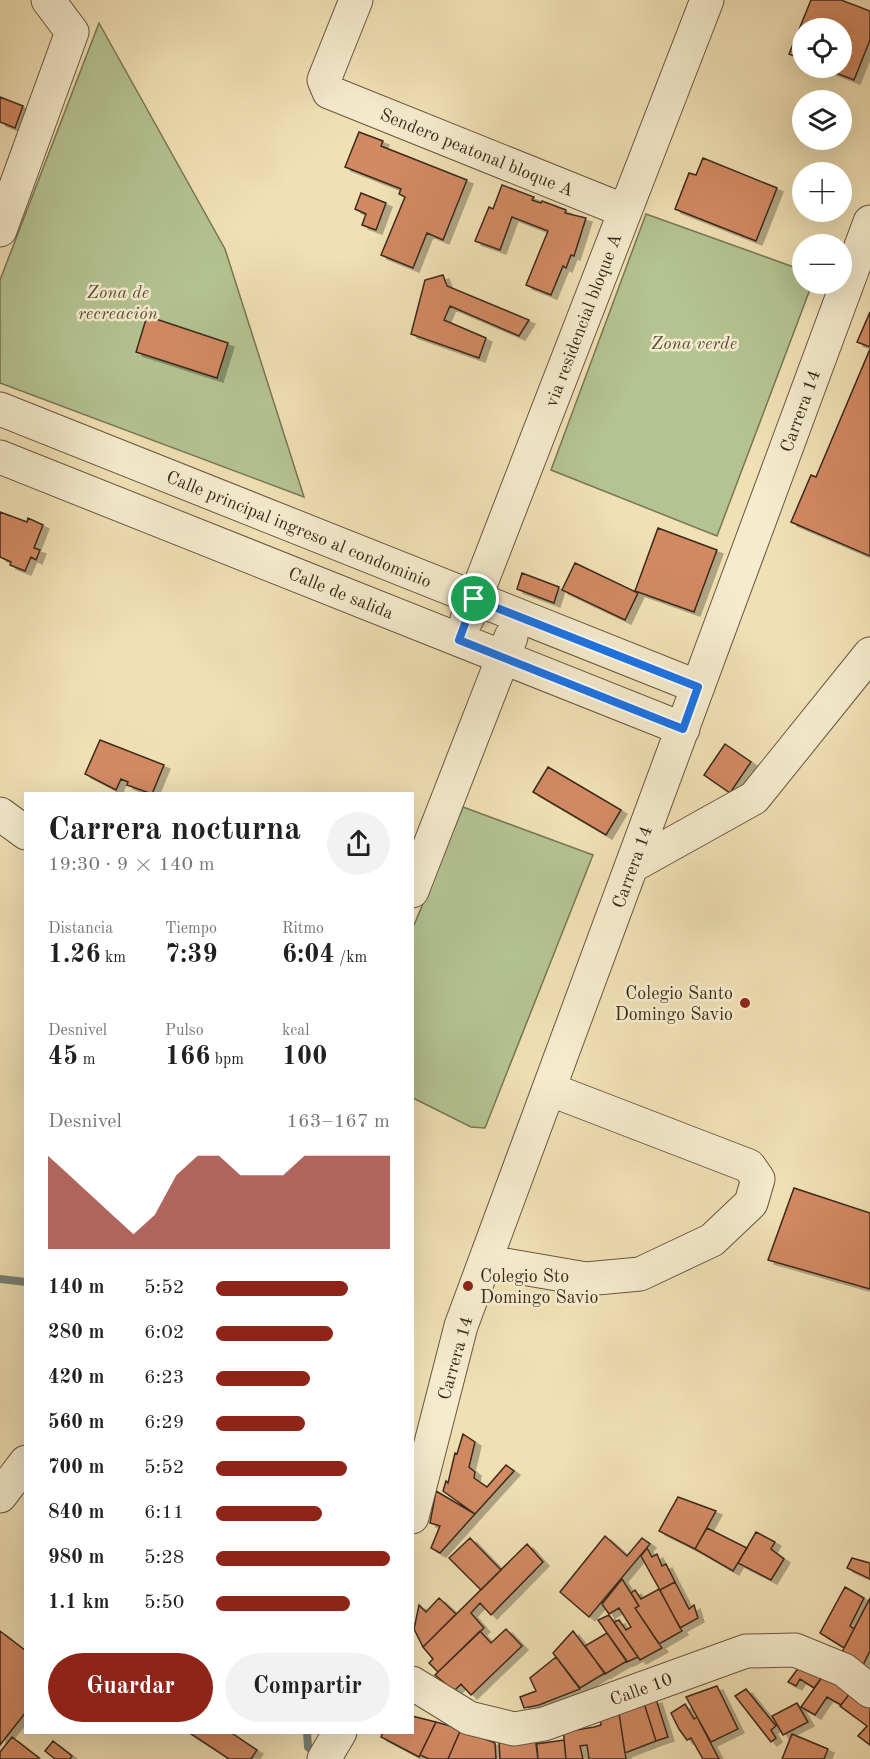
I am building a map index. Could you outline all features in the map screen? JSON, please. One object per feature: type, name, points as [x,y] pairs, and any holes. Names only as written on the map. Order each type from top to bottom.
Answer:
[{"type":"street","points":[[0,230],[72,32],[48,0]]},
{"type":"street","name":"Sendero peatonal bloque A","points":[[356,0],[324,80],[328,92],[625,212]]},
{"type":"street","name":"via residencial bloque A","points":[[459,640],[707,0]]},
{"type":"street","name":"Carrera 14","points":[[414,1509],[461,1326],[487,1262],[870,222]]},
{"type":"street","name":"Calle principal ingreso al condominio","points":[[0,409],[698,687]]},
{"type":"street","name":"Calle de salida","points":[[0,457],[683,729]]},
{"type":"street","points":[[414,886],[519,616]]},
{"type":"street","points":[[632,866],[754,798],[870,654]]},
{"type":"street","points":[[0,814],[24,832]]},
{"type":"street","points":[[487,1262],[585,1279],[640,1274],[712,1240],[751,1203],[758,1179],[748,1166],[549,1089]]},
{"type":"street","points":[[0,1496],[24,1465]]},
{"type":"street","name":"Calle 10","points":[[414,1684],[469,1718],[514,1729],[544,1724],[746,1651],[795,1650],[844,1670],[870,1691]]},
{"type":"green space","name":"Zona de recreación","points":[[99,23],[225,249],[304,497],[0,383],[0,280]]},
{"type":"green space","name":"Zona verde","points":[[646,214],[792,266],[792,294],[808,294],[717,536],[551,470]]},
{"type":"green space","points":[[463,807],[593,855],[485,1128],[471,1127],[414,1098],[414,925]]},
{"type":"building","points":[[811,0],[841,0],[870,11],[870,40],[854,80],[849,78],[852,78],[852,18],[804,18]]},
{"type":"building","points":[[0,97],[23,106],[15,128],[0,122]]},
{"type":"building","points":[[359,132],[383,141],[381,146],[467,180],[443,240],[427,233],[413,268],[381,255],[405,197],[399,194],[401,189],[345,167]]},
{"type":"building","points":[[703,158],[777,188],[756,241],[675,209],[689,173],[696,175]]},
{"type":"building","points":[[502,185],[534,197],[532,200],[541,203],[542,201],[566,210],[565,213],[586,218],[574,256],[571,255],[566,268],[563,266],[551,295],[526,285],[548,231],[512,217],[500,250],[475,241],[489,207],[493,209]]},
{"type":"building","points":[[361,193],[386,203],[376,230],[362,225],[366,214],[355,209]]},
{"type":"building","points":[[443,275],[447,286],[529,320],[519,336],[450,306],[444,320],[486,338],[479,358],[411,334],[425,280]]},
{"type":"building","points":[[870,312],[870,347],[857,342]]},
{"type":"building","points":[[147,316],[228,343],[217,378],[136,352]]},
{"type":"building","points":[[870,349],[870,556],[791,522],[811,475],[816,477]]},
{"type":"building","points":[[0,512],[27,522],[28,518],[43,525],[34,548],[40,550],[36,560],[31,557],[25,571],[10,565],[11,562],[0,557]]},
{"type":"building","points":[[658,528],[717,550],[694,612],[635,591]]},
{"type":"building","points":[[575,563],[638,593],[625,620],[562,590]]},
{"type":"building","points":[[522,573],[559,587],[554,603],[517,589]]},
{"type":"building","points":[[100,740],[164,765],[153,792],[127,785],[128,782],[121,779],[116,790],[85,774]]},
{"type":"building","points":[[725,744],[751,762],[730,793],[704,775]]},
{"type":"building","points":[[548,767],[621,810],[606,835],[533,792]]},
{"type":"building","points":[[794,1188],[870,1213],[870,1289],[768,1260]]},
{"type":"building","points":[[463,1434],[475,1442],[469,1467],[475,1472],[474,1478],[487,1487],[506,1465],[514,1471],[475,1514],[443,1491],[446,1481],[448,1483],[455,1453],[457,1454]]},
{"type":"building","points":[[436,1491],[475,1514],[440,1553],[431,1548],[440,1526],[430,1523]]},
{"type":"building","points":[[678,1497],[716,1511],[695,1549],[659,1531]]},
{"type":"building","points":[[707,1528],[747,1548],[733,1571],[695,1549]]},
{"type":"building","points":[[756,1532],[775,1542],[771,1549],[784,1559],[771,1580],[738,1563]]},
{"type":"building","points":[[605,1536],[627,1556],[642,1538],[650,1544],[589,1617],[560,1592]]},
{"type":"building","points":[[470,1538],[501,1570],[481,1590],[449,1558]]},
{"type":"building","points":[[527,1544],[543,1562],[491,1615],[480,1603],[471,1613],[484,1628],[438,1672],[429,1663],[433,1659],[423,1647]]},
{"type":"building","points":[[647,1548],[652,1557],[657,1554],[662,1566],[666,1564],[675,1582],[660,1590],[641,1556]]},
{"type":"building","points":[[852,1558],[870,1563],[870,1579],[847,1568]]},
{"type":"building","points":[[622,1579],[639,1606],[635,1608],[662,1648],[640,1660],[614,1622],[619,1620],[626,1630],[631,1627],[619,1608],[609,1614],[602,1604]]},
{"type":"building","points":[[675,1582],[689,1609],[694,1605],[698,1618],[680,1628],[660,1590]]},
{"type":"building","points":[[845,1587],[864,1598],[850,1626],[854,1629],[844,1648],[820,1633]]},
{"type":"building","points":[[659,1589],[682,1631],[659,1644],[635,1608],[639,1606],[631,1593],[635,1590],[641,1599]]},
{"type":"building","points":[[439,1598],[456,1614],[423,1647],[414,1629],[419,1605],[426,1612]]},
{"type":"building","points":[[870,1598],[870,1651],[861,1669],[840,1656]]},
{"type":"building","points":[[609,1615],[638,1657],[627,1662],[598,1620]]},
{"type":"building","points":[[506,1629],[522,1646],[471,1695],[461,1684],[454,1691],[435,1675],[480,1631],[491,1643]]},
{"type":"building","points":[[0,1631],[24,1649],[24,1715],[0,1745]]},
{"type":"building","points":[[573,1631],[605,1673],[580,1688],[553,1653]]},
{"type":"building","points":[[607,1633],[627,1661],[605,1674],[585,1646]]},
{"type":"building","points":[[556,1657],[580,1689],[539,1705],[524,1708],[520,1697],[536,1691],[530,1678]]},
{"type":"building","points":[[805,1659],[825,1673],[814,1688],[800,1679],[796,1686],[788,1682]]},
{"type":"building","points":[[825,1673],[851,1692],[841,1705],[827,1697],[815,1715],[801,1707]]},
{"type":"building","points":[[717,1686],[738,1729],[711,1742],[686,1697]]},
{"type":"building","points":[[746,1689],[776,1726],[771,1730],[776,1738],[771,1742],[735,1696]]},
{"type":"building","points":[[851,1692],[870,1707],[870,1745],[858,1736],[867,1726],[840,1706]]},
{"type":"building","points":[[656,1699],[668,1737],[656,1741],[644,1703]]},
{"type":"building","points":[[644,1703],[656,1741],[625,1753],[619,1713]]},
{"type":"building","points":[[797,1703],[808,1722],[783,1735],[772,1716]]},
{"type":"building","points":[[685,1704],[694,1719],[697,1717],[719,1759],[703,1759],[691,1738],[687,1740],[679,1729],[671,1713]]},
{"type":"building","points":[[619,1713],[626,1759],[589,1759],[587,1745],[580,1746],[583,1759],[566,1759],[563,1727],[575,1724],[577,1730],[594,1727],[601,1725],[600,1720]]},
{"type":"building","points":[[414,1716],[436,1722],[419,1757],[381,1737],[382,1734],[414,1734]]},
{"type":"building","points":[[436,1722],[461,1729],[448,1759],[429,1759],[420,1755]]},
{"type":"building","points":[[461,1729],[495,1743],[496,1759],[448,1759]]},
{"type":"building","points":[[191,1734],[233,1734],[257,1750],[251,1759],[229,1759]]},
{"type":"building","points":[[792,1734],[828,1749],[824,1759],[782,1759]]},
{"type":"building","points":[[12,1737],[39,1758],[0,1759],[0,1752]]},
{"type":"building","points":[[536,1737],[538,1759],[500,1759],[499,1742]]},
{"type":"building","points":[[564,1740],[566,1759],[538,1759],[536,1744]]},
{"type":"building","points":[[53,1741],[72,1756],[70,1759],[55,1759],[45,1751]]},
{"type":"waterway","points":[[0,1279],[24,1282]]},
{"type":"waterway","points":[[307,1734],[308,1747],[320,1756]]},
{"type":"place","name":"Colegio Santo Domingo Savio","points":[[745,1003]]},
{"type":"place","name":"Colegio Sto Domingo Savio","points":[[468,1286]]},
{"type":"route","points":[[474,599],[698,687],[683,729],[459,640],[474,599]]}]
